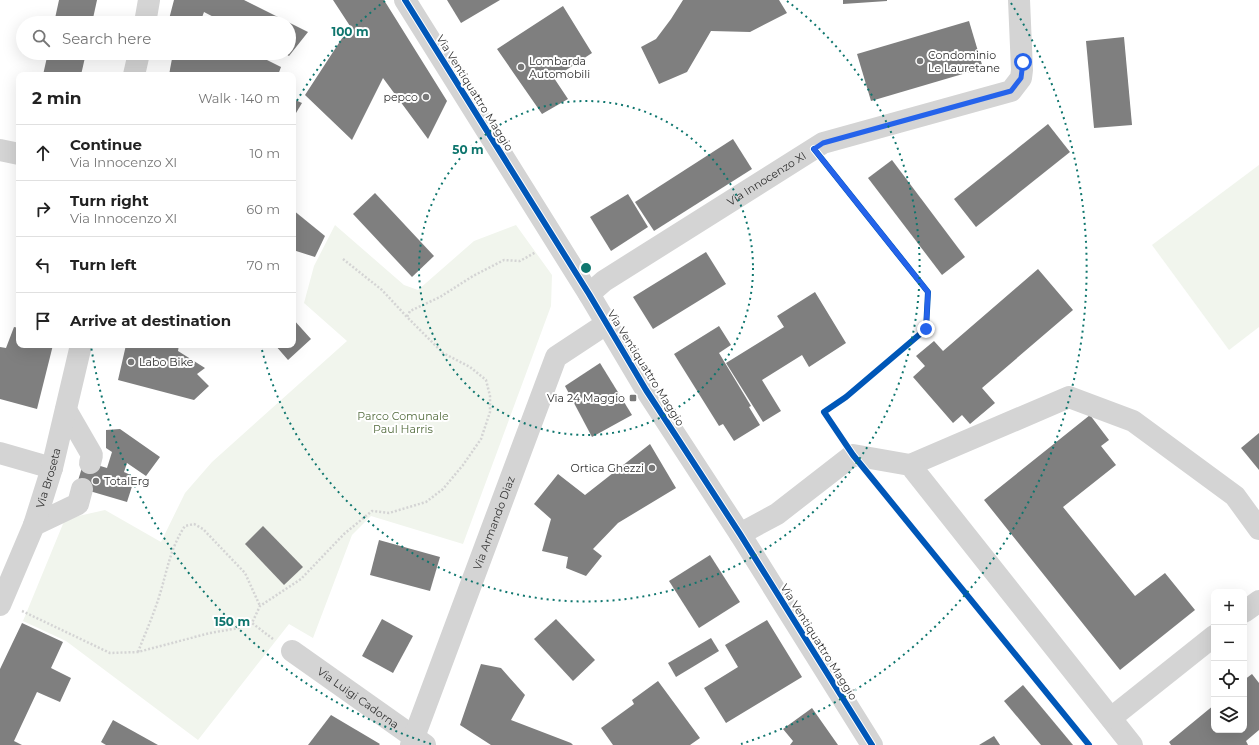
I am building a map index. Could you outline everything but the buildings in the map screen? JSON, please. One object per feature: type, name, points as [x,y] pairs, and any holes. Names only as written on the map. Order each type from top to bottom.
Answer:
[{"type":"street","points":[[146,16],[149,0]]},
{"type":"street","name":"Via Ventiquattro Maggio","points":[[405,0],[556,242],[646,390],[740,534],[872,745]]},
{"type":"street","name":"Via Innocenzo XI","points":[[588,294],[604,281],[823,143],[1011,91],[1021,78],[1022,70],[1019,0]]},
{"type":"street","points":[[135,72],[137,60]]},
{"type":"street","points":[[0,150],[16,153]]},
{"type":"street","name":"Via Armando Diaz","points":[[417,743],[556,356],[606,324]]},
{"type":"street","name":"Via Broseta","points":[[9,607],[52,468],[80,348]]},
{"type":"street","points":[[740,534],[777,514],[853,456],[910,465],[1069,397],[1132,421],[1235,496],[1259,529]]},
{"type":"street","points":[[66,410],[92,455],[90,462]]},
{"type":"street","points":[[0,452],[52,468]]},
{"type":"street","points":[[910,465],[1132,745]]},
{"type":"street","points":[[34,525],[78,504],[82,489]]},
{"type":"street","points":[[1247,610],[1259,600]]},
{"type":"street","points":[[1111,718],[1211,638]]},
{"type":"street","name":"Via Luigi Cadorna","points":[[292,651],[417,743]]},
{"type":"path","points":[[407,318],[410,312],[440,297],[473,276],[504,260],[520,261],[556,242]]},
{"type":"path","points":[[9,607],[110,653],[138,652],[210,633],[239,628],[252,623],[260,606],[301,579],[344,534],[372,511],[389,513],[426,502],[443,489],[463,465],[481,439],[490,412],[490,396],[486,380],[470,367],[443,352],[407,318],[382,290],[343,259]]},
{"type":"path","points":[[138,652],[159,598],[169,557],[179,535],[185,526],[194,524],[204,529],[209,534],[245,573],[260,606]]},
{"type":"path","points":[[252,623],[292,651]]},
{"type":"green space","points":[[1259,165],[1259,327],[1229,350],[1152,245]]},
{"type":"green space","name":"Parco Comunale Paul Harris","points":[[335,225],[404,285],[418,290],[474,241],[516,225],[552,275],[551,306],[463,544],[371,516],[352,535],[313,638],[289,624],[198,740],[66,641],[23,621],[65,519],[105,510],[161,542],[185,493],[212,462],[347,341],[304,303],[314,266]]},
{"type":"cycle path","points":[[405,0],[589,294],[646,390],[740,534],[872,745]]},
{"type":"cycle path","points":[[814,149],[928,292],[926,329],[846,397],[824,412],[853,455],[1089,745]]},
{"type":"place","name":"Condominio Le Lauretane","points":[[920,61]]},
{"type":"place","name":"Lombarda Automobili","points":[[521,67]]},
{"type":"place","name":"pepco","points":[[426,97]]},
{"type":"place","name":"Labo Bike","points":[[131,362]]},
{"type":"place","name":"Via 24 Maggio","points":[[633,398]]},
{"type":"place","name":"Ortica Ghezzi","points":[[652,468]]},
{"type":"place","name":"TotalErg","points":[[96,481]]},
{"type":"route","points":[[926,329],[928,292],[814,149],[823,143],[1011,91],[1021,78],[1023,62]]}]
